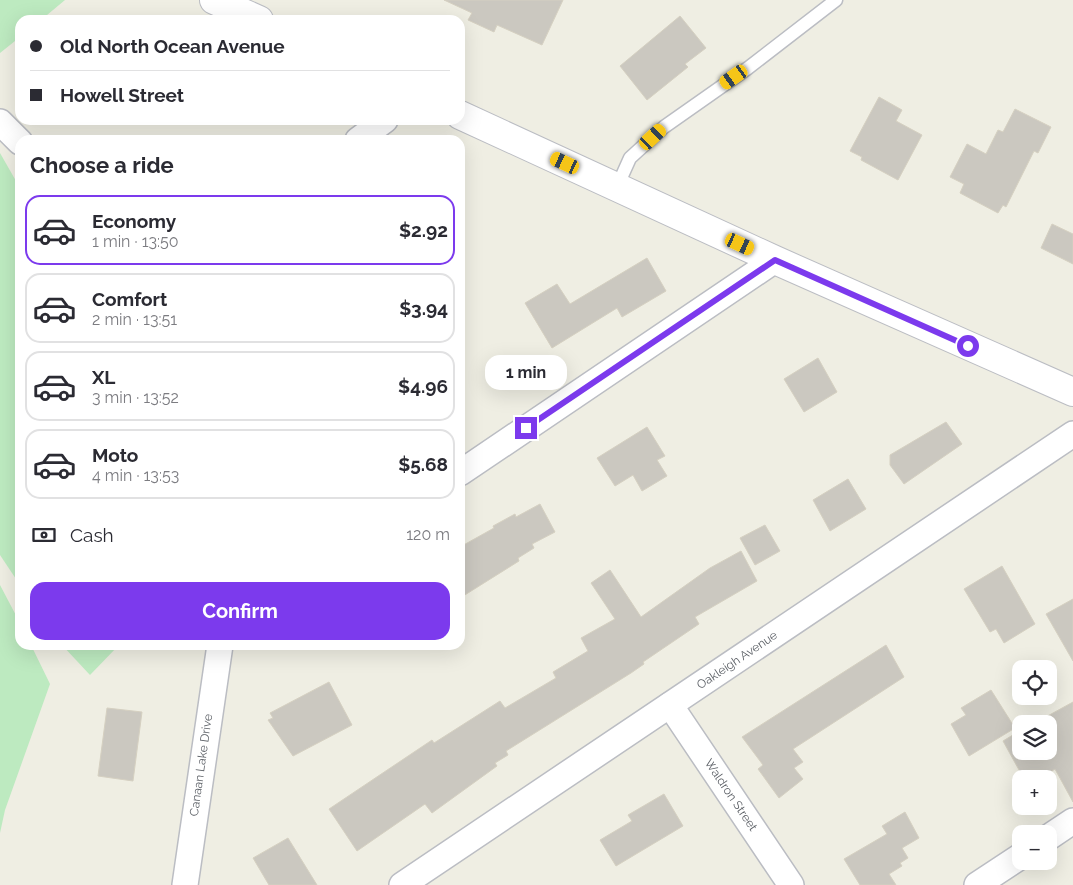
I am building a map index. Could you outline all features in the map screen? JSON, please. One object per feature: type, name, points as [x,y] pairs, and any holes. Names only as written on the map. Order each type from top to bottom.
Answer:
[{"type":"street","points":[[214,0],[248,15]]},
{"type":"street","points":[[465,117],[775,260],[1073,392]]},
{"type":"street","points":[[0,122],[15,137]]},
{"type":"street","points":[[365,135],[378,125]]},
{"type":"street","points":[[465,470],[775,260]]},
{"type":"street","name":"Oakleigh Avenue","points":[[402,885],[1073,434]]},
{"type":"street","name":"Canaan Lake Drive","points":[[185,885],[219,650]]},
{"type":"street","name":"Waldron Street","points":[[670,705],[791,885]]},
{"type":"street","points":[[1057,832],[1073,821]]},
{"type":"street","points":[[991,881],[1012,864]]},
{"type":"lane","points":[[617,187],[630,158],[664,127],[748,68],[836,0]]},
{"type":"green space","points":[[0,0],[65,0],[47,15],[15,15],[15,41],[0,53]]},
{"type":"green space","points":[[0,153],[15,179],[15,578],[0,555]]},
{"type":"green space","points":[[0,585],[15,614],[15,650],[33,650],[50,684],[5,810],[0,833]]},
{"type":"green space","points":[[67,650],[114,650],[90,675]]},
{"type":"building","points":[[444,0],[563,0],[542,45],[497,25],[494,32],[468,20],[472,13]]},
{"type":"building","points":[[680,16],[706,48],[685,64],[688,67],[647,100],[620,66]]},
{"type":"building","points":[[879,97],[902,110],[896,121],[922,135],[898,180],[861,160],[862,157],[850,151]]},
{"type":"building","points":[[1015,109],[1051,127],[1038,153],[1034,151],[1006,207],[1003,205],[998,213],[960,193],[964,184],[950,177],[967,144],[986,154],[998,130],[1003,132]]},
{"type":"building","points":[[1052,224],[1073,234],[1073,264],[1041,248]]},
{"type":"building","points":[[647,258],[666,291],[622,317],[617,308],[552,348],[525,303],[557,284],[570,304]]},
{"type":"building","points":[[818,358],[837,392],[804,412],[784,379]]},
{"type":"building","points":[[946,422],[962,444],[904,484],[890,465],[890,455]]},
{"type":"building","points":[[647,427],[665,456],[657,460],[667,476],[642,491],[633,475],[615,486],[597,458]]},
{"type":"building","points":[[848,479],[866,509],[830,531],[813,500]]},
{"type":"building","points":[[540,504],[555,532],[532,544],[534,548],[518,558],[519,561],[465,595],[465,544],[515,514],[516,517]]},
{"type":"building","points":[[765,525],[780,551],[755,565],[740,538]]},
{"type":"building","points":[[741,551],[757,581],[695,617],[699,624],[643,662],[644,664],[631,673],[506,751],[508,755],[495,763],[497,766],[432,813],[425,804],[357,851],[329,809],[432,740],[434,743],[500,701],[505,708],[556,678],[553,672],[588,651],[581,638],[615,619],[591,583],[610,570],[641,617],[710,568]]},
{"type":"building","points":[[1002,566],[1035,624],[1004,643],[996,629],[990,632],[964,589]]},
{"type":"building","points":[[1073,599],[1073,661],[1046,614]]},
{"type":"building","points":[[886,645],[904,677],[793,749],[803,762],[794,768],[803,779],[779,798],[758,769],[763,765],[742,737]]},
{"type":"building","points":[[329,682],[352,725],[293,756],[268,720],[273,718],[270,713]]},
{"type":"building","points":[[991,690],[1012,723],[1012,730],[969,756],[951,724],[966,715],[961,708]]},
{"type":"building","points":[[1073,702],[1073,802],[1057,770],[1019,770],[1014,760],[1057,760],[1057,715],[1049,715]]},
{"type":"building","points":[[107,708],[142,712],[133,781],[98,776]]},
{"type":"building","points":[[1012,736],[1012,757],[1003,741]]},
{"type":"building","points":[[664,794],[683,826],[616,866],[600,840],[632,821],[628,815]]},
{"type":"building","points":[[905,812],[919,838],[902,848],[908,858],[900,863],[902,866],[889,874],[896,885],[860,885],[844,859],[887,834],[882,826]]},
{"type":"building","points":[[288,838],[317,885],[269,885],[253,858]]},
{"type":"route","points":[[526,428],[775,260],[968,346]]}]
